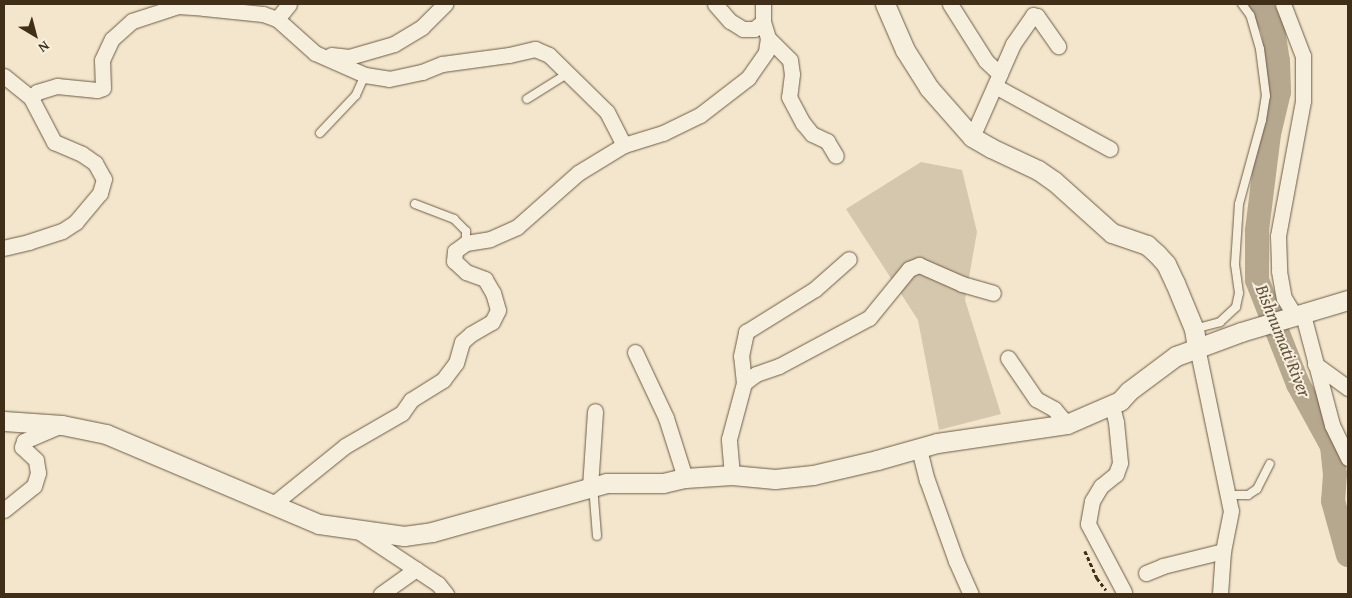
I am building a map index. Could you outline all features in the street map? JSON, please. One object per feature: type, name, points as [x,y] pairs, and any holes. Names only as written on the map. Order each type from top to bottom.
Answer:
[{"type":"street","points":[[277,19],[289,4]]},
{"type":"street","points":[[315,53],[349,57],[394,44],[422,27],[445,4]]},
{"type":"street","points":[[716,4],[730,21],[743,29],[754,29],[762,22]]},
{"type":"street","points":[[763,4],[762,22],[768,38],[790,60],[792,74],[790,97],[803,123],[812,134],[827,141],[836,156]]},
{"type":"street","points":[[885,4],[905,50],[929,88],[972,137],[1038,170],[1054,181],[1112,233],[1147,245],[1166,264],[1196,338],[1231,511],[1223,551],[1220,594]]},
{"type":"street","points":[[950,4],[998,80],[1110,149]]},
{"type":"street","points":[[1283,4],[1303,56],[1303,101],[1278,236],[1279,270],[1284,298],[1295,317],[1315,364],[1332,425],[1348,458]]},
{"type":"street","points":[[31,98],[37,92],[57,86],[97,90],[103,88],[102,60],[112,39],[132,21],[178,5],[263,14],[277,19],[315,53],[365,75],[389,79],[422,72],[442,64],[509,55],[535,49],[549,55],[607,112],[624,145]]},
{"type":"street","points":[[972,137],[1013,44],[1033,15],[1037,16],[1058,46]]},
{"type":"street","points":[[272,505],[346,446],[402,413],[411,400],[443,380],[456,363],[462,342],[471,334],[492,322],[498,310],[485,279],[466,272],[454,260],[455,251],[466,243],[490,239],[517,227],[578,174],[624,145],[663,133],[700,115],[748,78],[766,52],[768,38]]},
{"type":"street","points":[[4,76],[31,98],[54,142],[82,154],[95,163],[104,179],[100,193],[76,222],[62,231],[4,248]]},
{"type":"street","points":[[732,475],[729,439],[744,383],[741,356],[746,332],[815,289],[849,259]]},
{"type":"street","points":[[744,383],[756,374],[779,366],[869,318],[909,269],[919,265],[962,284],[993,293]]},
{"type":"street","points":[[4,421],[62,425],[106,434],[319,524],[404,536],[432,532],[606,483],[663,483],[685,478],[732,475],[775,479],[813,475],[936,443],[1067,424],[1112,406],[1196,338],[1241,332],[1348,300]]},
{"type":"street","points":[[635,352],[666,418],[685,478]]},
{"type":"street","points":[[1008,358],[1036,399],[1054,409],[1067,424]]},
{"type":"street","points":[[1315,364],[1346,383]]},
{"type":"street","points":[[1112,406],[1116,422],[1120,463],[1116,474],[1101,486],[1092,501],[1088,524],[1124,592]]},
{"type":"street","points":[[591,487],[595,411]]},
{"type":"street","points":[[4,510],[34,486],[38,473],[36,460],[22,447],[24,440],[62,425]]},
{"type":"street","points":[[919,448],[927,480],[956,561],[971,594]]},
{"type":"street","points":[[358,531],[438,584],[446,594]]},
{"type":"street","points":[[1146,573],[1163,566],[1223,551]]},
{"type":"street","points":[[381,594],[416,569]]},
{"type":"lane","points":[[1196,338],[1220,322],[1236,306],[1239,293],[1235,264],[1239,204],[1262,120],[1266,96],[1260,49],[1250,15],[1242,4]]},
{"type":"lane","points":[[527,99],[567,74]]},
{"type":"lane","points":[[320,132],[356,95],[365,75]]},
{"type":"lane","points":[[415,204],[454,219],[466,231],[466,243]]},
{"type":"lane","points":[[1227,494],[1248,495],[1257,489],[1270,464]]},
{"type":"lane","points":[[591,487],[597,536]]},
{"type":"shaded area","points":[[921,162],[962,170],[977,232],[965,300],[1001,414],[939,430],[918,320],[846,209]]},
{"type":"waterway","name":"Bishnumati River","points":[[1261,4],[1273,30],[1278,61],[1279,92],[1269,134],[1257,231],[1257,280],[1298,384],[1332,446],[1335,474],[1333,501],[1348,555]]}]
